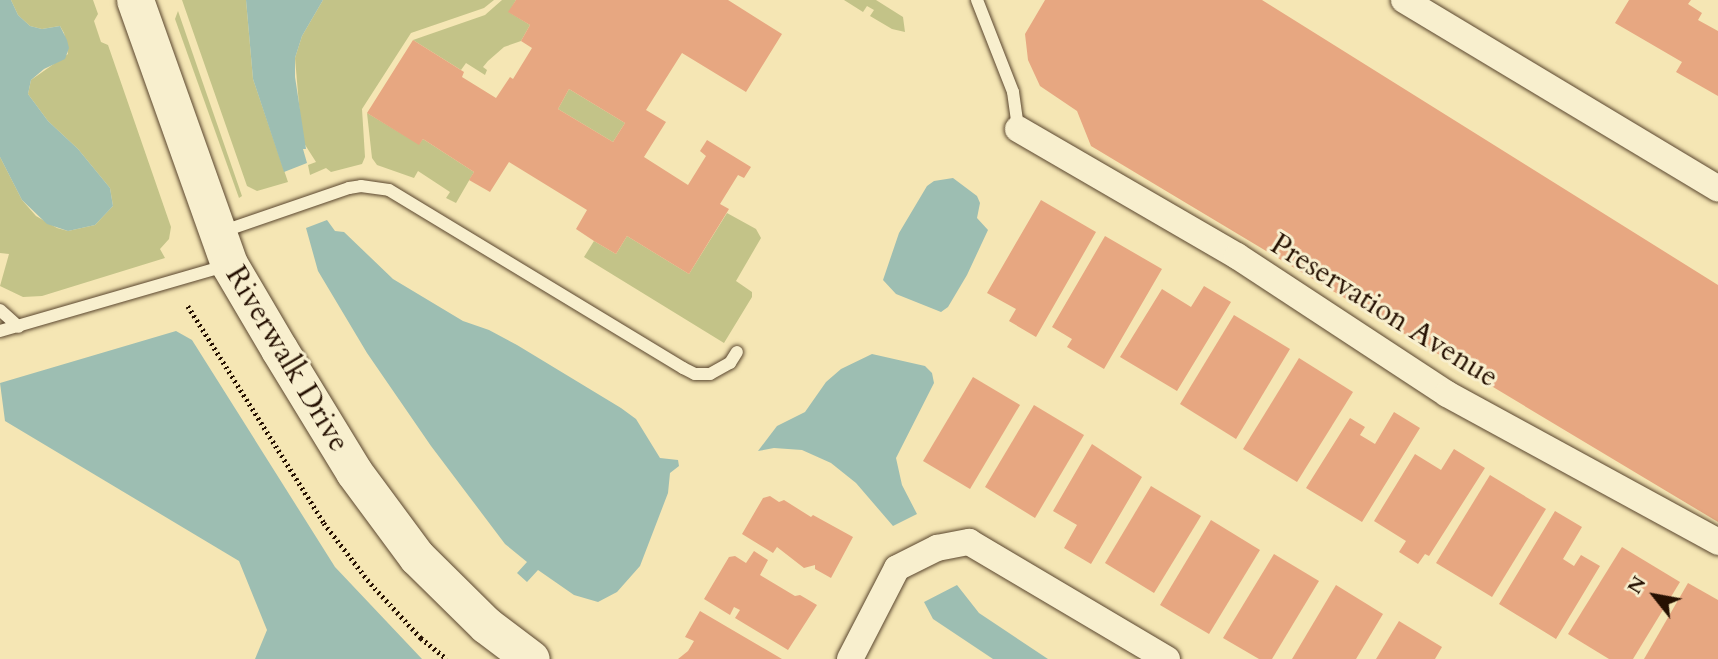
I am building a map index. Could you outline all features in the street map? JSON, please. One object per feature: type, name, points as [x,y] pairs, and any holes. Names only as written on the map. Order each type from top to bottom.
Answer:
[{"type":"street","name":"Riverwalk Drive","points":[[135,0],[223,249],[354,472],[385,516],[451,593],[486,625],[531,659]]},
{"type":"street","points":[[1422,4],[1718,189]]},
{"type":"street","name":"Preservation Avenue","points":[[1018,130],[1237,256],[1447,394],[1718,542]]},
{"type":"street","points":[[850,659],[897,568],[937,548],[969,542],[1167,659]]},
{"type":"lane","points":[[977,0],[1013,92],[1018,130]]},
{"type":"lane","points":[[0,331],[19,327],[223,249],[349,188],[361,186],[388,190],[695,374],[710,374],[730,363],[737,352]]},
{"type":"lane","points":[[0,310],[19,327]]},
{"type":"path","points":[[188,306],[324,523],[371,584],[421,638],[447,659]]},
{"type":"green space","points":[[11,0],[93,0],[98,14],[94,21],[101,42],[108,45],[171,227],[169,239],[160,249],[165,258],[42,296],[23,297],[0,286],[9,254],[0,253],[0,157],[22,200],[36,216],[57,228],[68,231],[95,225],[113,206],[110,188],[78,149],[48,121],[28,94],[31,80],[68,54],[64,33],[60,26],[42,29],[30,26],[18,15]]},
{"type":"green space","points":[[182,0],[246,0],[253,79],[288,182],[257,191],[247,186]]},
{"type":"green space","points":[[323,0],[494,0],[484,8],[411,33],[362,109],[365,157],[362,164],[331,172],[326,168],[310,175],[308,165],[316,162],[302,140],[295,58],[302,36]]},
{"type":"green space","points":[[502,0],[516,0],[509,12],[530,25],[521,41],[504,47],[488,61],[483,67],[487,70],[485,75],[466,63],[461,70],[413,40],[485,15]]},
{"type":"green space","points":[[844,0],[876,0],[903,17],[905,32],[892,29],[870,16],[874,10],[867,6],[863,12]]},
{"type":"green space","points":[[178,11],[242,196],[239,198],[175,19]]},
{"type":"green space","points":[[569,89],[625,123],[613,142],[558,109]]},
{"type":"green space","points":[[367,113],[419,144],[423,139],[474,172],[456,203],[446,198],[450,192],[418,171],[414,178],[377,165],[372,158]]},
{"type":"green space","points":[[727,213],[756,229],[761,238],[736,281],[752,292],[752,297],[724,343],[584,257],[594,241],[616,254],[627,236],[689,274]]},
{"type":"water","points":[[0,0],[11,0],[18,15],[30,26],[42,29],[60,26],[67,40],[69,48],[65,59],[44,69],[31,80],[28,94],[48,121],[78,149],[110,188],[113,206],[95,225],[68,231],[47,224],[22,200],[0,157]]},
{"type":"water","points":[[246,0],[323,0],[302,36],[295,58],[295,77],[306,149],[303,149],[307,163],[284,172],[253,79]]},
{"type":"water","points":[[953,178],[977,196],[980,203],[977,218],[988,230],[967,275],[948,307],[941,312],[896,294],[883,280],[899,233],[927,186],[934,181]]},
{"type":"water","points":[[327,220],[335,231],[344,232],[393,279],[463,321],[489,330],[517,345],[621,408],[636,419],[660,458],[678,460],[679,466],[670,473],[668,493],[640,566],[617,592],[598,602],[574,595],[538,570],[527,582],[517,573],[527,562],[505,544],[431,446],[367,353],[318,271],[306,228]]},
{"type":"water","points":[[176,331],[192,340],[335,567],[422,659],[255,659],[267,630],[239,561],[5,421],[0,383]]},
{"type":"water","points":[[872,354],[925,366],[932,373],[934,383],[896,458],[902,485],[917,514],[893,526],[856,483],[831,463],[802,450],[774,448],[758,451],[777,426],[805,412],[826,382],[841,369]]},
{"type":"water","points":[[957,585],[979,613],[1048,659],[993,659],[933,619],[924,602]]},
{"type":"building","points":[[516,0],[728,0],[782,34],[746,92],[682,53],[646,110],[666,122],[644,157],[688,185],[706,156],[700,151],[707,140],[751,167],[744,178],[738,175],[720,204],[729,209],[689,274],[627,236],[616,254],[594,241],[576,229],[587,210],[509,162],[490,192],[469,180],[474,172],[423,139],[419,145],[367,113],[413,40],[464,72],[462,77],[496,98],[510,77],[513,79],[532,48],[521,41],[530,25],[508,12]],"holes":[[[569,89],[625,123],[613,142],[558,109]]]},
{"type":"building","points":[[1045,0],[1262,0],[1718,285],[1718,522],[1091,146],[1077,111],[1040,86],[1028,60],[1025,34]]},
{"type":"building","points":[[1629,0],[1691,0],[1688,4],[1702,13],[1698,20],[1718,31],[1718,96],[1676,72],[1682,62],[1615,23]]},
{"type":"building","points":[[1041,200],[1096,232],[1036,337],[1009,321],[1016,309],[987,293]]},
{"type":"building","points":[[1105,236],[1162,269],[1104,369],[1067,347],[1072,339],[1052,327]]},
{"type":"building","points":[[1204,286],[1231,302],[1177,391],[1120,357],[1162,289],[1191,307]]},
{"type":"building","points":[[1234,315],[1290,349],[1236,439],[1180,404]]},
{"type":"building","points":[[1299,358],[1353,392],[1297,482],[1243,449]]},
{"type":"building","points":[[973,377],[1020,405],[970,489],[923,461]]},
{"type":"building","points":[[1034,405],[1084,435],[1035,518],[985,487]]},
{"type":"building","points":[[1394,412],[1420,428],[1362,522],[1306,488],[1350,418],[1365,427],[1360,435],[1375,444]]},
{"type":"building","points":[[1092,444],[1142,477],[1091,564],[1064,548],[1077,525],[1053,511]]},
{"type":"building","points":[[1454,449],[1485,468],[1429,556],[1425,554],[1418,564],[1399,552],[1406,541],[1374,521],[1415,454],[1441,470]]},
{"type":"building","points":[[1490,475],[1546,509],[1492,597],[1436,563]]},
{"type":"building","points":[[1151,486],[1201,516],[1154,593],[1105,563]]},
{"type":"building","points":[[770,496],[779,502],[784,500],[811,517],[813,515],[853,537],[831,578],[815,569],[815,565],[804,568],[777,547],[773,553],[742,534],[763,498]]},
{"type":"building","points":[[1555,511],[1582,527],[1563,559],[1574,566],[1581,555],[1600,566],[1556,639],[1499,604]]},
{"type":"building","points":[[1211,520],[1260,550],[1209,634],[1160,605]]},
{"type":"building","points":[[1622,547],[1680,582],[1633,659],[1609,659],[1568,634]]},
{"type":"building","points":[[754,551],[768,560],[760,575],[795,596],[800,595],[817,605],[788,650],[735,618],[740,610],[734,607],[730,615],[704,599],[729,557],[735,556],[746,563]]},
{"type":"building","points":[[1274,554],[1319,581],[1272,659],[1259,659],[1223,638]]},
{"type":"building","points":[[1688,583],[1718,600],[1718,659],[1644,659]]},
{"type":"building","points":[[1336,585],[1383,614],[1356,659],[1292,659]]},
{"type":"building","points":[[700,611],[782,659],[678,659],[688,651],[694,641],[685,637]]},
{"type":"building","points":[[1399,621],[1442,647],[1435,659],[1376,659]]}]
